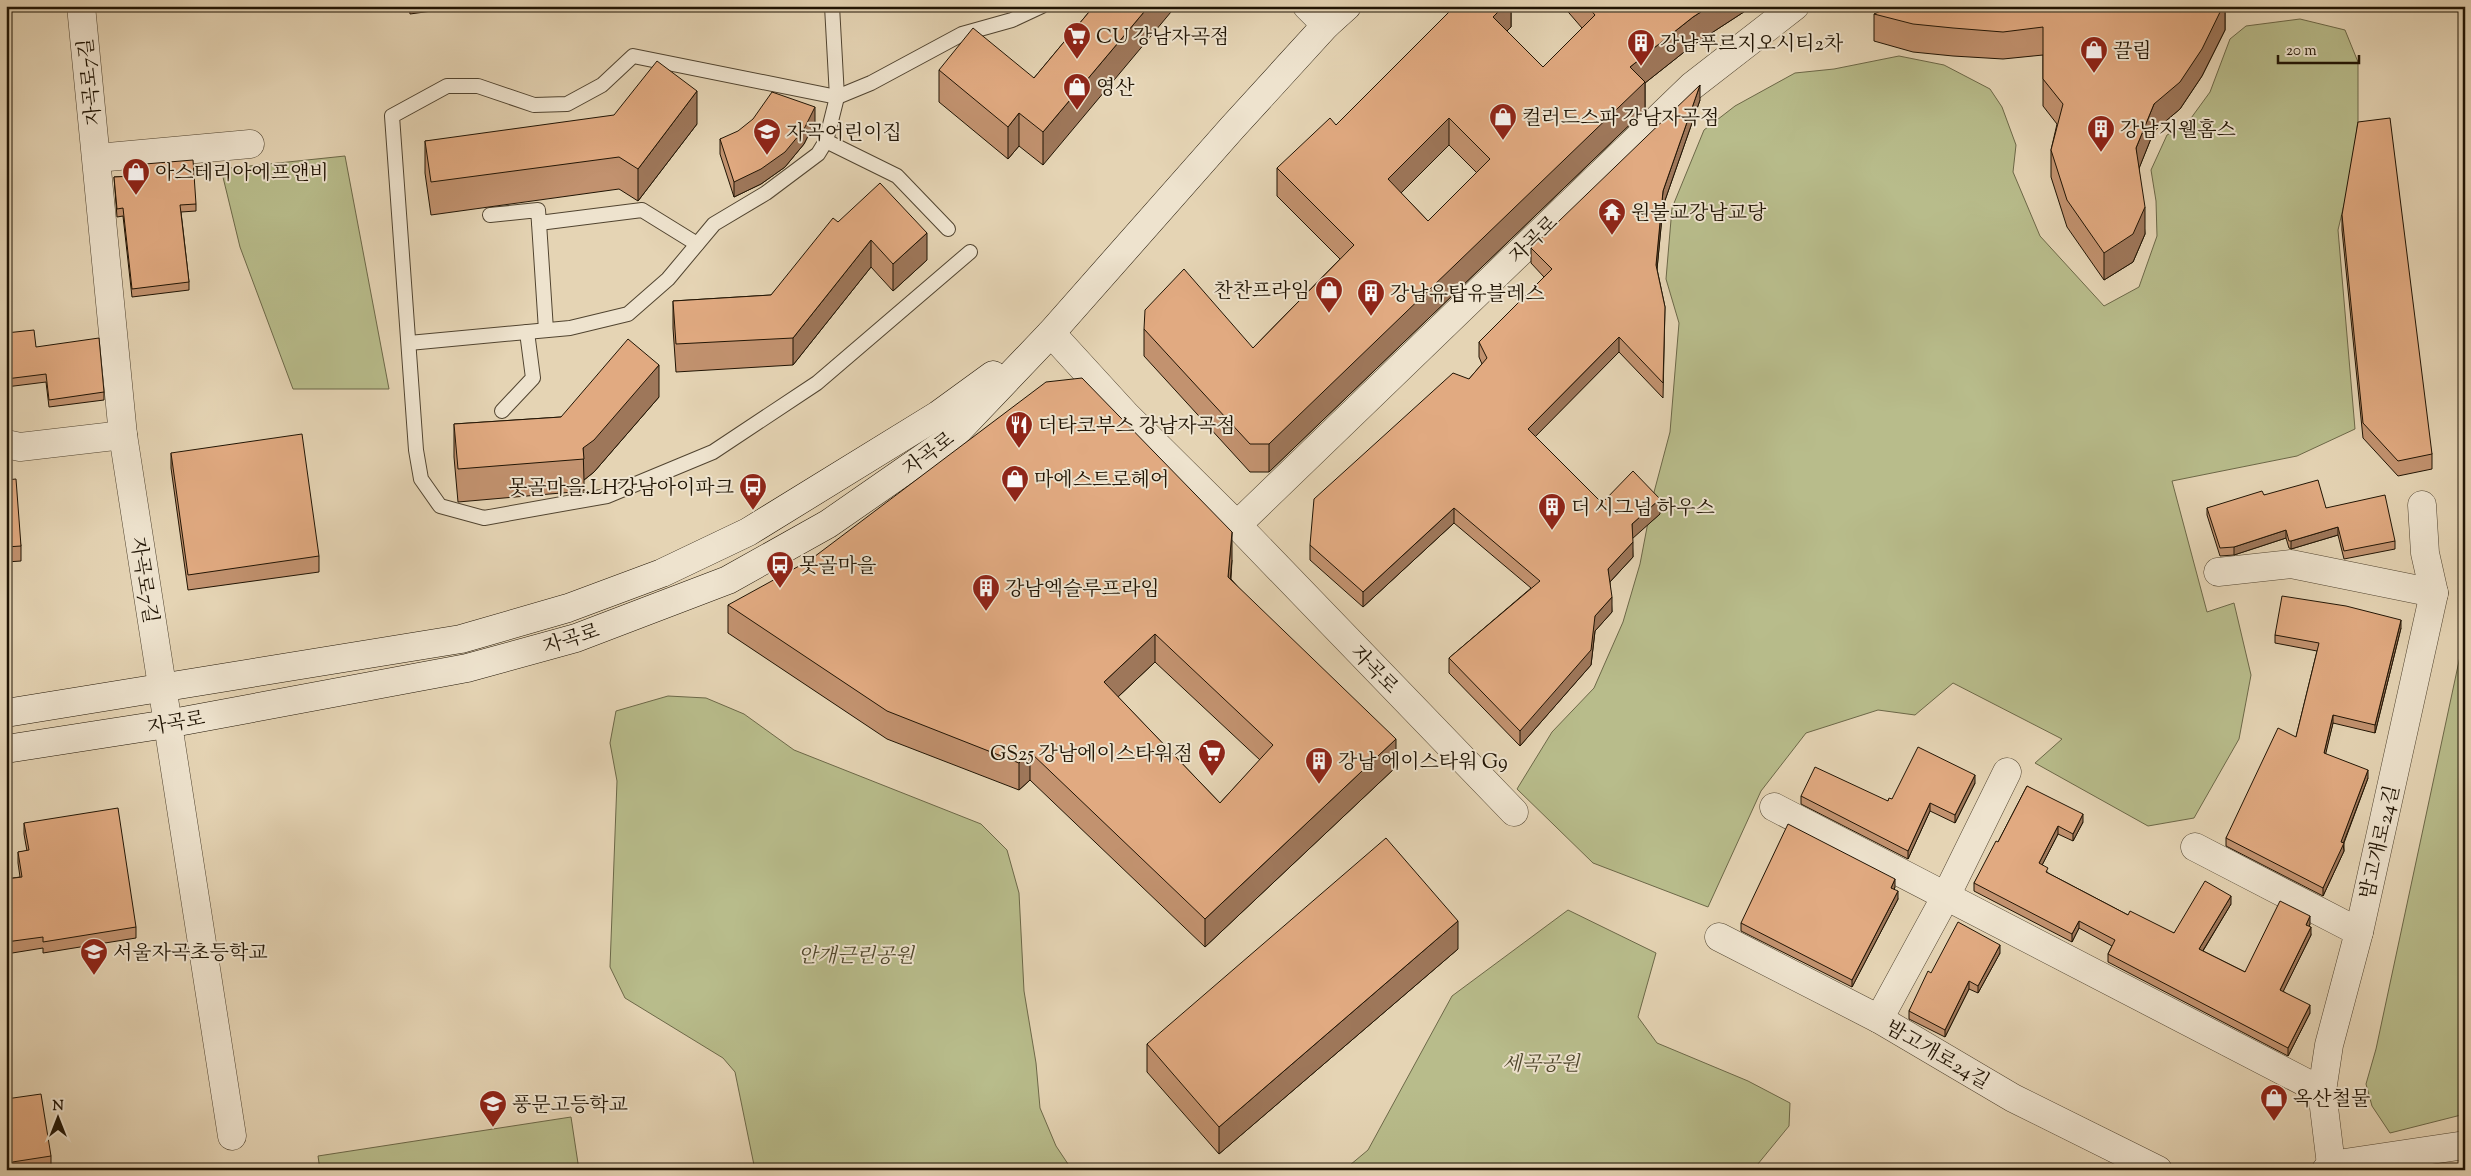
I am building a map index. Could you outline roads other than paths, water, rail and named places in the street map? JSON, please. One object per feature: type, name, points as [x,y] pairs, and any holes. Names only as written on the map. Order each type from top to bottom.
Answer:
[{"type":"street","name":"자곡로7길","points":[[81,6],[123,435],[232,1136]]},
{"type":"street","points":[[1306,6],[1326,25]]},
{"type":"street","name":"자곡로","points":[[6,749],[167,724],[467,668],[576,638],[728,580],[828,524],[949,440],[1051,333],[1326,25],[1347,6]]},
{"type":"street","name":"자곡로","points":[[1237,525],[1692,86],[1795,6]]},
{"type":"street","points":[[96,158],[250,144]]},
{"type":"street","name":"자곡로","points":[[1051,333],[1126,415],[1237,525],[1514,812]]},
{"type":"street","name":"자곡로","points":[[6,713],[461,639],[568,608],[662,573],[748,532],[938,416],[1051,333]]},
{"type":"street","points":[[6,444],[20,447],[123,435]]},
{"type":"street","name":"밤고개로24길","points":[[2422,505],[2425,553],[2434,593],[2359,932],[2329,1045],[2322,1091],[2329,1167],[2465,1145]]},
{"type":"street","points":[[2218,572],[2291,564],[2434,593]]},
{"type":"street","points":[[1879,1019],[1946,896],[2007,772]]},
{"type":"street","points":[[1774,807],[2322,1091]]},
{"type":"street","points":[[2194,847],[2359,932]]},
{"type":"street","name":"밤고개로24길","points":[[1719,937],[1879,1019],[2013,1098],[2158,1170]]},
{"type":"lane","points":[[408,343],[570,328],[628,314],[668,279],[714,224],[766,193],[818,154],[826,142],[837,97],[832,6]]},
{"type":"lane","points":[[970,252],[817,383],[713,452],[607,496],[484,518],[440,506],[421,479],[416,450],[392,116],[447,86],[478,86],[534,105],[567,104],[602,85],[633,56],[837,97],[871,83],[962,34],[1012,20],[1042,6]]},
{"type":"lane","points":[[826,142],[898,176],[948,229]]},
{"type":"lane","points":[[490,215],[538,210],[546,330]]},
{"type":"lane","points":[[539,223],[642,210],[697,244]]},
{"type":"lane","points":[[502,411],[533,378],[527,332]]},
{"type":"place","name":"CU 강남자곡점","points":[[1077,60]]},
{"type":"place","name":"강남푸르지오시티2차","points":[[1641,67]]},
{"type":"place","name":"끌림","points":[[2094,74]]},
{"type":"place","name":"영산","points":[[1077,111]]},
{"type":"place","name":"컬러드스파 강남자곡점","points":[[1503,141]]},
{"type":"place","name":"강남지웰홈스","points":[[2101,153]]},
{"type":"place","name":"자곡어린이집","points":[[767,156]]},
{"type":"place","name":"아스테리아에프앤비","points":[[136,196]]},
{"type":"place","name":"원불교강남교당","points":[[1612,236]]},
{"type":"place","name":"찬찬프라임","points":[[1329,314]]},
{"type":"place","name":"강남유탑유블레스","points":[[1371,317]]},
{"type":"place","name":"더타코부스 강남자곡점","points":[[1019,449]]},
{"type":"place","name":"마에스트로헤어","points":[[1015,503]]},
{"type":"place","name":"못골마을.LH강남아이파크","points":[[753,511]]},
{"type":"place","name":"더 시그넘 하우스","points":[[1552,531]]},
{"type":"place","name":"못골마을","points":[[780,589]]},
{"type":"place","name":"강남엑슬루프라임","points":[[986,612]]},
{"type":"place","name":"GS25 강남에이스타워점","points":[[1212,777]]},
{"type":"place","name":"강남 에이스타워 G9","points":[[1319,785]]},
{"type":"place","name":"서울자곡초등학교","points":[[94,976]]},
{"type":"place","name":"옥산철물","points":[[2274,1122]]},
{"type":"place","name":"풍문고등학교","points":[[493,1128]]},
{"type":"park label","name":"안개근린공원","points":[[856,955]]},
{"type":"park label","name":"세곡공원","points":[[1541,1063]]}]
